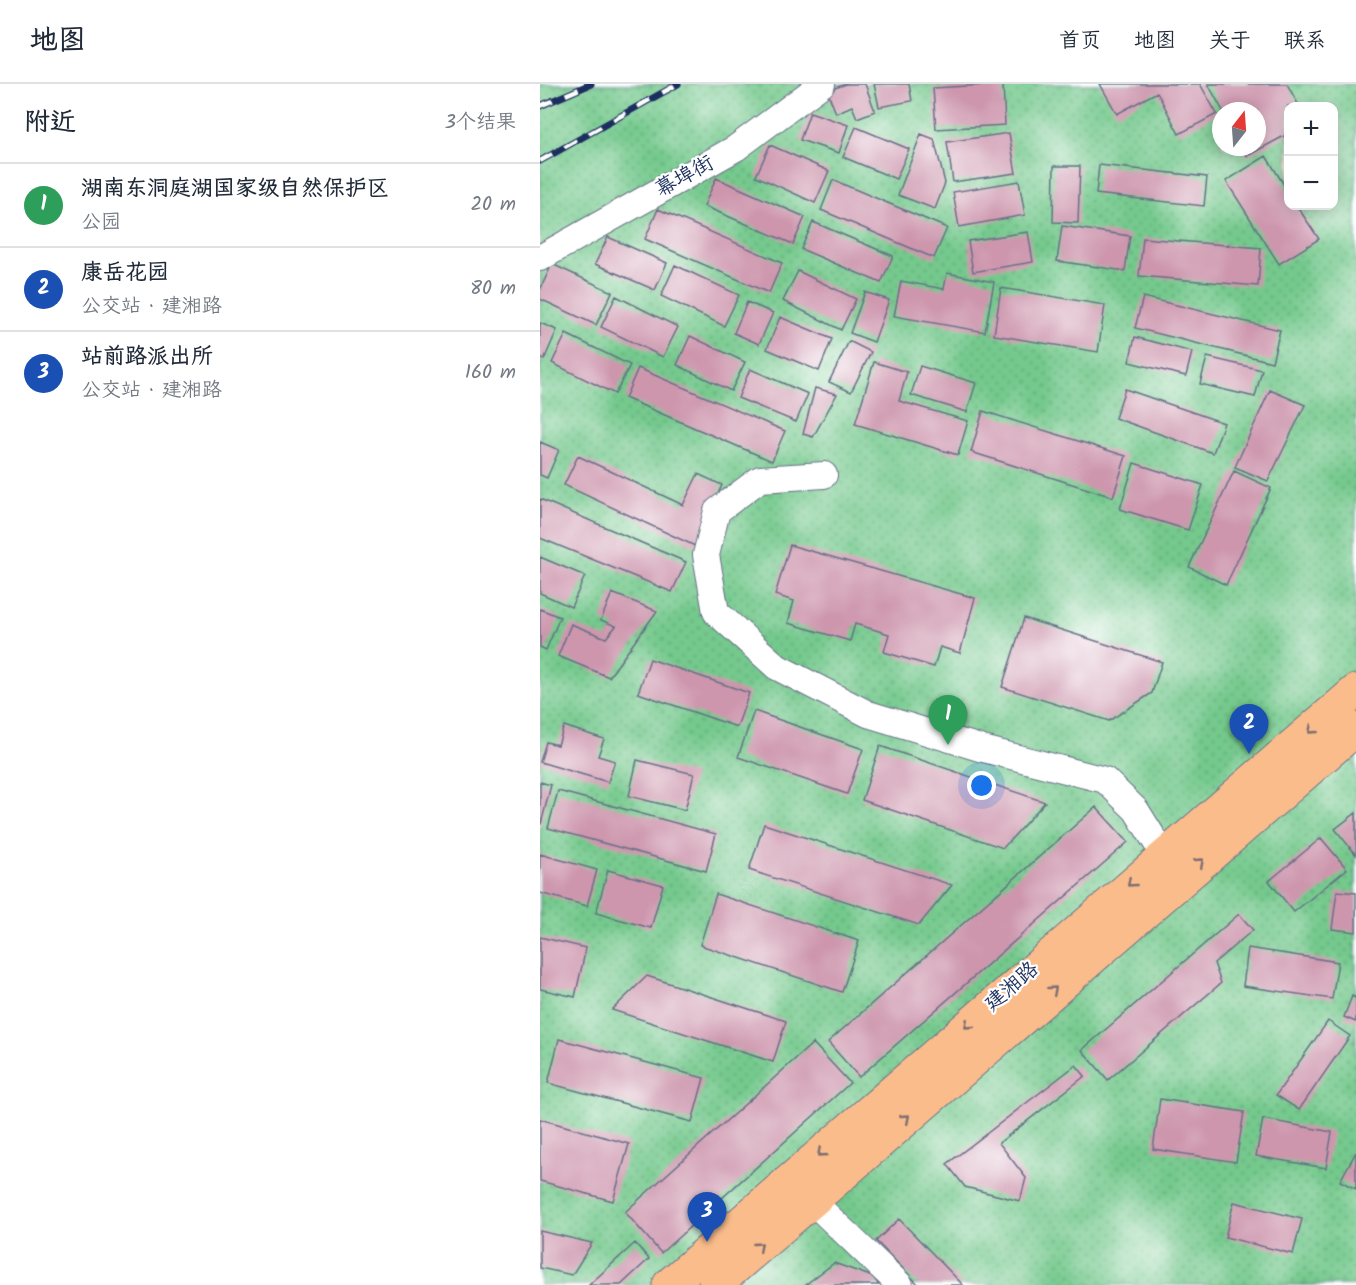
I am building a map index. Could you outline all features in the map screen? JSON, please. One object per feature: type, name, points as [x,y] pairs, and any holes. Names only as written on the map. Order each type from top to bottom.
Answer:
[{"type":"main road","name":"建湘路","points":[[669,1285],[1356,691]]},
{"type":"main road","name":"建湘路","points":[[715,1285],[1356,729]]},
{"type":"street","name":"幕埠街","points":[[540,258],[736,148],[822,84]]},
{"type":"street","points":[[824,475],[760,479],[717,511],[706,555],[716,612],[777,668],[868,714],[983,749],[1106,780],[1136,810],[1164,855]]},
{"type":"street","points":[[812,1200],[900,1285]]},
{"type":"green space","points":[[540,84],[1356,84],[1356,1285],[540,1285]]},
{"type":"building","points":[[846,84],[865,84],[875,111],[857,118],[852,106],[836,113],[827,91]]},
{"type":"building","points":[[874,84],[909,84],[912,101],[879,107]]},
{"type":"building","points":[[1003,84],[1005,125],[936,129],[933,88]]},
{"type":"building","points":[[1100,84],[1200,84],[1212,105],[1212,117],[1179,134],[1157,92],[1117,114]]},
{"type":"building","points":[[1208,84],[1287,84],[1297,102],[1284,102],[1284,136],[1266,146],[1266,102],[1218,102]]},
{"type":"building","points":[[810,112],[848,125],[839,153],[800,140]]},
{"type":"building","points":[[856,127],[909,149],[896,179],[843,157]]},
{"type":"building","points":[[1009,133],[1016,173],[953,182],[947,142]]},
{"type":"building","points":[[921,134],[934,139],[945,183],[935,209],[898,195]]},
{"type":"building","points":[[770,145],[829,171],[815,203],[756,176]]},
{"type":"building","points":[[1266,156],[1284,185],[1284,210],[1300,210],[1319,239],[1279,264],[1226,181]]},
{"type":"building","points":[[1099,165],[1207,177],[1204,206],[1096,194]]},
{"type":"building","points":[[1054,166],[1080,166],[1078,223],[1053,222]]},
{"type":"building","points":[[716,178],[805,217],[793,244],[704,206]]},
{"type":"building","points":[[833,180],[947,228],[934,258],[821,210]]},
{"type":"building","points":[[1019,181],[1025,215],[959,227],[953,192]]},
{"type":"building","points":[[658,209],[782,263],[769,293],[645,239]]},
{"type":"building","points":[[813,222],[893,256],[881,283],[801,249]]},
{"type":"building","points":[[1062,226],[1130,236],[1125,271],[1057,261]]},
{"type":"building","points":[[1028,232],[1033,262],[973,272],[968,241]]},
{"type":"building","points":[[608,237],[667,263],[655,290],[595,264]]},
{"type":"building","points":[[1143,238],[1261,248],[1258,286],[1139,276]]},
{"type":"building","points":[[552,264],[612,292],[596,325],[540,299],[540,290]]},
{"type":"building","points":[[675,265],[739,295],[724,326],[661,296]]},
{"type":"building","points":[[798,271],[856,299],[841,330],[783,301]]},
{"type":"building","points":[[947,273],[994,282],[985,332],[894,316],[901,281],[944,289]]},
{"type":"building","points":[[1001,288],[1105,305],[1098,352],[994,335]]},
{"type":"building","points":[[865,292],[889,300],[874,342],[850,333]]},
{"type":"building","points":[[616,296],[678,327],[663,357],[601,327]]},
{"type":"building","points":[[1143,297],[1280,330],[1272,362],[1135,328]]},
{"type":"building","points":[[747,302],[773,313],[759,344],[734,333]]},
{"type":"building","points":[[780,317],[832,339],[819,371],[767,349]]},
{"type":"building","points":[[540,323],[557,330],[544,360],[540,358]]},
{"type":"building","points":[[566,334],[630,365],[615,394],[552,363]]},
{"type":"building","points":[[690,336],[745,362],[731,391],[677,365]]},
{"type":"building","points":[[1135,337],[1192,352],[1186,376],[1129,362]]},
{"type":"building","points":[[849,341],[871,352],[851,392],[829,382]]},
{"type":"building","points":[[1207,357],[1262,370],[1255,397],[1200,384]]},
{"type":"building","points":[[874,362],[907,372],[899,401],[968,421],[958,455],[855,424]]},
{"type":"building","points":[[920,366],[976,383],[967,412],[911,395]]},
{"type":"building","points":[[638,368],[785,431],[772,461],[625,398]]},
{"type":"building","points":[[750,369],[808,394],[796,422],[738,398]]},
{"type":"building","points":[[815,388],[837,394],[813,437],[803,434]]},
{"type":"building","points":[[1125,389],[1224,423],[1213,453],[1115,418]]},
{"type":"building","points":[[1270,390],[1305,405],[1268,481],[1235,467]]},
{"type":"building","points":[[983,411],[1126,456],[1113,497],[971,452]]},
{"type":"building","points":[[540,442],[559,450],[547,478],[540,475]]},
{"type":"building","points":[[578,456],[683,505],[698,474],[722,485],[695,546],[564,485]]},
{"type":"building","points":[[1134,463],[1203,485],[1188,530],[1120,509]]},
{"type":"building","points":[[1234,471],[1271,488],[1226,585],[1189,567]]},
{"type":"building","points":[[540,499],[686,562],[672,592],[540,538]]},
{"type":"building","points":[[790,545],[975,598],[960,653],[940,647],[934,667],[884,652],[889,634],[855,624],[850,641],[788,623],[794,601],[775,595]]},
{"type":"building","points":[[540,557],[585,576],[571,607],[540,593]]},
{"type":"building","points":[[612,593],[657,611],[609,677],[558,656],[571,624],[606,638],[616,626],[601,620]]},
{"type":"building","points":[[540,609],[560,617],[546,650],[540,647]]},
{"type":"building","points":[[1024,618],[1162,662],[1152,693],[1109,721],[1002,687]]},
{"type":"building","points":[[650,659],[749,693],[737,727],[638,693]]},
{"type":"building","points":[[754,711],[863,749],[847,794],[738,757]]},
{"type":"building","points":[[564,726],[604,739],[598,756],[615,761],[608,782],[540,762],[546,742],[558,745]]},
{"type":"building","points":[[880,746],[1045,802],[1003,848],[862,800]]},
{"type":"building","points":[[637,760],[694,774],[685,810],[629,796]]},
{"type":"building","points":[[540,782],[551,785],[541,824],[540,824]]},
{"type":"building","points":[[558,791],[716,834],[706,871],[548,828]]},
{"type":"building","points":[[1096,807],[1128,842],[859,1077],[828,1042]]},
{"type":"building","points":[[1356,813],[1356,855],[1335,829]]},
{"type":"building","points":[[764,824],[952,885],[919,925],[749,870]]},
{"type":"building","points":[[1321,838],[1347,869],[1294,912],[1269,881]]},
{"type":"building","points":[[540,854],[597,870],[587,906],[540,893]]},
{"type":"building","points":[[608,870],[663,885],[651,928],[596,913]]},
{"type":"building","points":[[1337,891],[1356,893],[1356,932],[1332,929]]},
{"type":"building","points":[[716,894],[859,941],[842,992],[700,945]]},
{"type":"building","points":[[1239,914],[1253,930],[1214,963],[1221,983],[1108,1080],[1082,1050]]},
{"type":"building","points":[[540,937],[586,948],[575,997],[540,989]]},
{"type":"building","points":[[1248,948],[1338,962],[1332,999],[1243,986]]},
{"type":"building","points":[[647,976],[786,1021],[773,1062],[612,1010]]},
{"type":"building","points":[[1352,996],[1356,998],[1356,1022],[1344,1017]]},
{"type":"building","points":[[1328,1021],[1350,1036],[1299,1110],[1276,1095]]},
{"type":"building","points":[[559,1039],[704,1078],[692,1122],[548,1083]]},
{"type":"building","points":[[813,1043],[850,1083],[661,1253],[625,1212]]},
{"type":"building","points":[[1076,1065],[1085,1076],[999,1143],[1026,1178],[1020,1201],[965,1187],[947,1164]]},
{"type":"building","points":[[1160,1099],[1244,1112],[1236,1162],[1153,1149]]},
{"type":"building","points":[[540,1119],[629,1144],[613,1201],[540,1181]]},
{"type":"building","points":[[1263,1119],[1332,1132],[1326,1168],[1256,1156]]},
{"type":"building","points":[[1356,1152],[1356,1189],[1340,1181]]},
{"type":"building","points":[[1234,1202],[1302,1219],[1293,1254],[1225,1237]]},
{"type":"building","points":[[899,1219],[963,1285],[919,1285],[876,1241]]},
{"type":"building","points":[[540,1231],[592,1243],[572,1275],[540,1268]]},
{"type":"building","points":[[635,1243],[649,1259],[621,1285],[589,1285]]},
{"type":"building","points":[[834,1263],[873,1277],[879,1285],[805,1285]]},
{"type":"railway","points":[[540,106],[591,84]]},
{"type":"railway","points":[[540,161],[678,84]]},
{"type":"place","name":"湖南东洞庭湖国家级自然保护区","points":[[948,745]]},
{"type":"place","name":"康岳花园","points":[[1249,754]]},
{"type":"place","name":"站前路派出所","points":[[707,1242]]}]
